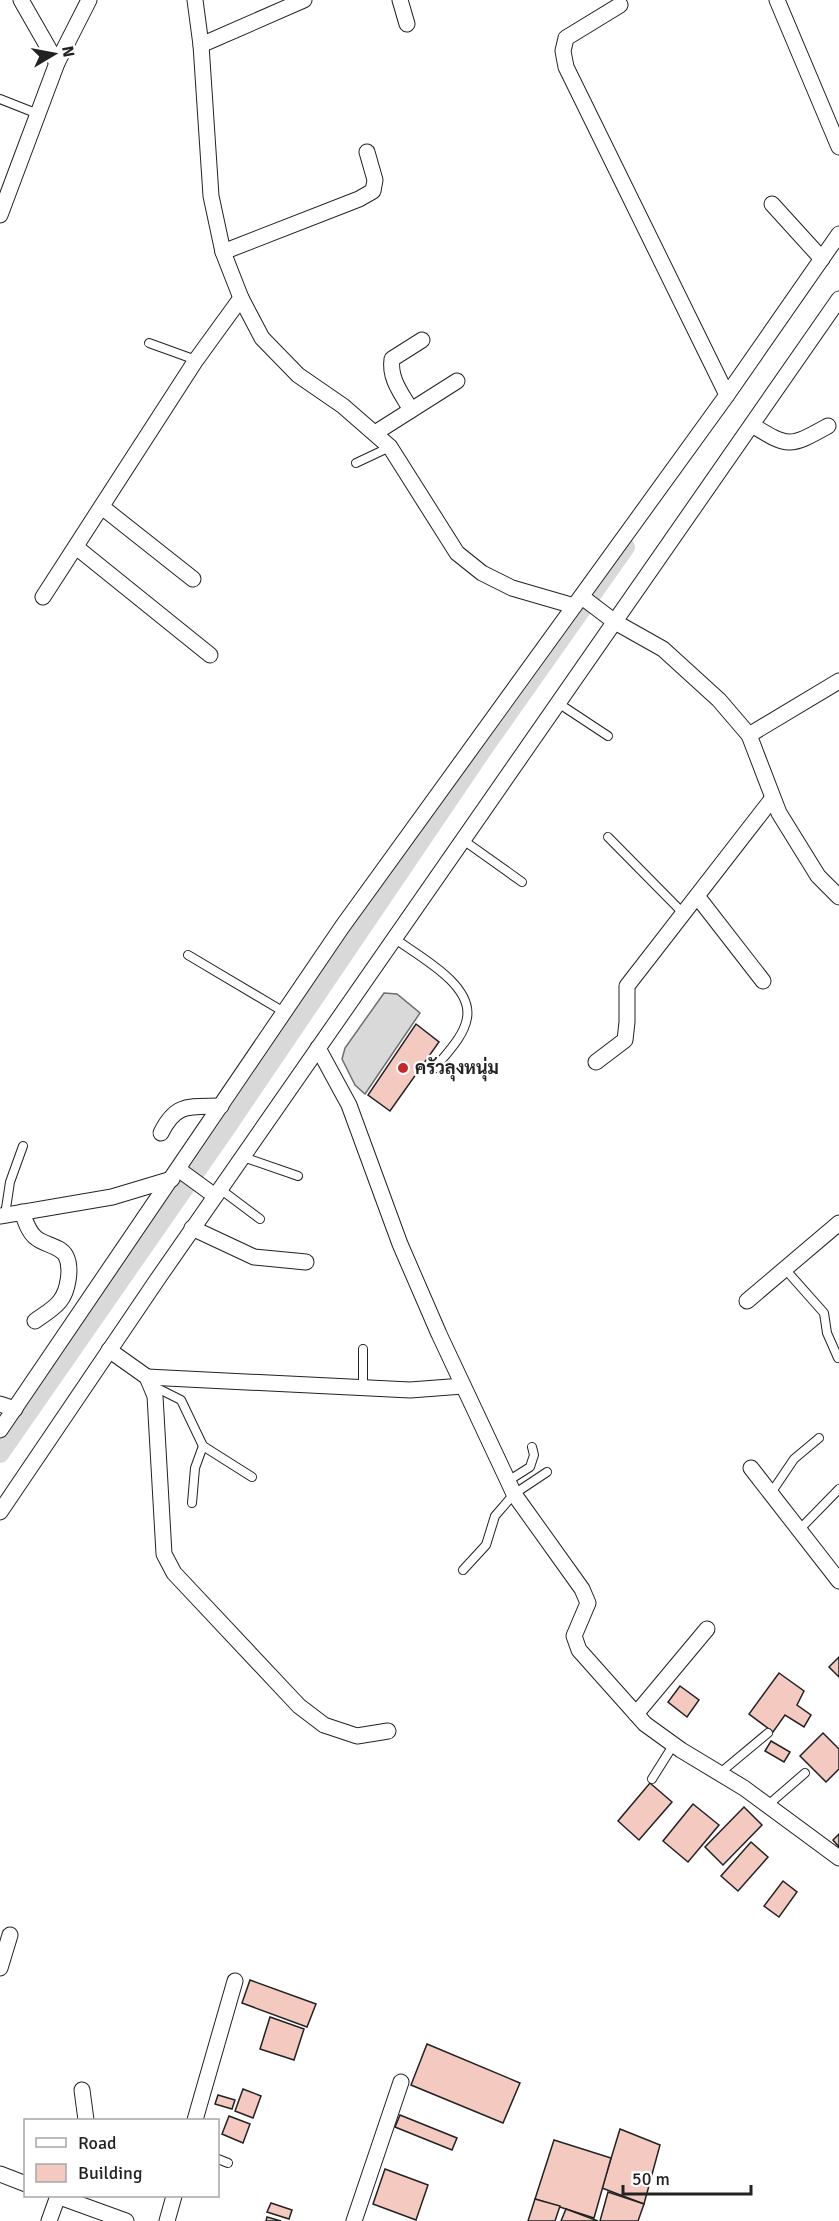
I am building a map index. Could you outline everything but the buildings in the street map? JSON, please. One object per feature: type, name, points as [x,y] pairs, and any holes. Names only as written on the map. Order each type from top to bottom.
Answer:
[{"type":"street","points":[[21,0],[57,63]]},
{"type":"street","points":[[1,210],[57,63],[89,0]]},
{"type":"street","points":[[195,0],[201,45],[211,196],[223,252],[241,298],[262,338],[298,375],[343,406],[390,447],[457,553],[482,573],[512,588],[580,602],[663,649],[719,700],[749,735],[779,813],[818,876],[839,897]]},
{"type":"street","points":[[201,45],[304,0]]},
{"type":"street","points":[[400,0],[407,24]]},
{"type":"street","points":[[777,0],[839,147]]},
{"type":"street","points":[[620,5],[566,38],[563,51],[566,67],[727,395]]},
{"type":"street","points":[[223,252],[359,199],[373,191],[375,180],[368,152]]},
{"type":"street","points":[[772,204],[822,259]]},
{"type":"street","points":[[0,1430],[7,1406],[179,1175],[221,1106],[342,927],[580,602],[839,234]]},
{"type":"street","points":[[43,597],[196,360],[241,298]]},
{"type":"street","points":[[0,1512],[192,1228],[214,1191],[242,1157],[558,703],[611,619],[752,425],[839,299]]},
{"type":"street","points":[[411,410],[393,379],[392,359],[422,340]]},
{"type":"street","points":[[375,433],[457,381]]},
{"type":"street","points":[[752,425],[776,440],[790,444],[828,426]]},
{"type":"street","points":[[102,507],[194,579]]},
{"type":"street","points":[[76,547],[210,655]]},
{"type":"street","points":[[749,735],[839,681]]},
{"type":"street","points":[[596,1062],[625,1040],[627,986],[772,799]]},
{"type":"street","points":[[697,896],[763,981]]},
{"type":"street","points":[[318,1048],[348,1105],[400,1244],[511,1488],[582,1589],[588,1603],[574,1636],[579,1650],[636,1714],[674,1744],[768,1805],[839,1858]]},
{"type":"street","points":[[161,1133],[168,1119],[175,1112],[190,1107],[221,1106]]},
{"type":"street","points":[[2,1216],[112,1197],[179,1175],[214,1191]]},
{"type":"street","points":[[22,1212],[28,1228],[35,1237],[55,1246],[66,1256],[68,1271],[67,1287],[60,1300],[35,1321]]},
{"type":"street","points":[[747,1301],[839,1223]]},
{"type":"street","points":[[192,1228],[254,1257],[306,1263]]},
{"type":"street","points":[[109,1350],[149,1381],[158,1407],[164,1554],[174,1573],[299,1706],[324,1725],[357,1736],[388,1731]]},
{"type":"street","points":[[149,1381],[363,1386],[410,1390],[463,1386]]},
{"type":"street","points":[[752,1468],[839,1581]]},
{"type":"street","points":[[636,1714],[707,1629]]},
{"type":"street","points":[[0,1968],[10,1935]]},
{"type":"street","points":[[196,2119],[235,1981]]},
{"type":"street","points":[[356,2221],[401,2082]]},
{"type":"street","points":[[82,2091],[86,2119]]},
{"type":"street","points":[[0,2174],[24,2183]]},
{"type":"street","points":[[49,2221],[57,2197]]},
{"type":"street","points":[[167,2221],[174,2197]]},
{"type":"street","points":[[76,2199],[126,2221]]},
{"type":"lane","points":[[0,99],[38,114]]},
{"type":"lane","points":[[149,343],[196,360]]},
{"type":"lane","points":[[356,463],[390,447]]},
{"type":"lane","points":[[558,703],[608,736]]},
{"type":"lane","points":[[608,837],[683,913]]},
{"type":"lane","points":[[463,840],[522,882]]},
{"type":"lane","points":[[394,938],[447,977],[462,991],[467,1004],[467,1020],[459,1036],[434,1069]]},
{"type":"lane","points":[[188,955],[284,1012]]},
{"type":"lane","points":[[2,1216],[10,1182],[23,1146]]},
{"type":"lane","points":[[242,1157],[298,1176]]},
{"type":"lane","points":[[214,1191],[260,1219]]},
{"type":"lane","points":[[785,1269],[824,1313],[827,1334],[838,1358]]},
{"type":"lane","points":[[363,1349],[363,1386]]},
{"type":"lane","points":[[149,1381],[181,1400],[203,1446],[252,1477]]},
{"type":"lane","points":[[771,1493],[794,1459],[819,1438]]},
{"type":"lane","points":[[192,1503],[195,1468],[203,1446]]},
{"type":"lane","points":[[463,1570],[486,1545],[495,1516],[511,1488],[530,1467],[534,1455],[532,1447]]},
{"type":"lane","points":[[511,1488],[547,1472]]},
{"type":"lane","points":[[799,1530],[839,1489]]},
{"type":"lane","points":[[720,1773],[768,1733]]},
{"type":"lane","points":[[652,1779],[674,1744]]},
{"type":"lane","points":[[768,1805],[805,1773]]},
{"type":"lane","points":[[219,2159],[228,2163]]},
{"type":"shaded area","points":[[384,993],[397,994],[420,1013],[365,1094],[355,1085],[342,1059],[345,1048]]},
{"type":"waterway","points":[[0,1454],[226,1129],[485,747],[626,547]]},
{"type":"place","name":"ครัวลุงหนุ่ม","points":[[403,1068]]}]
